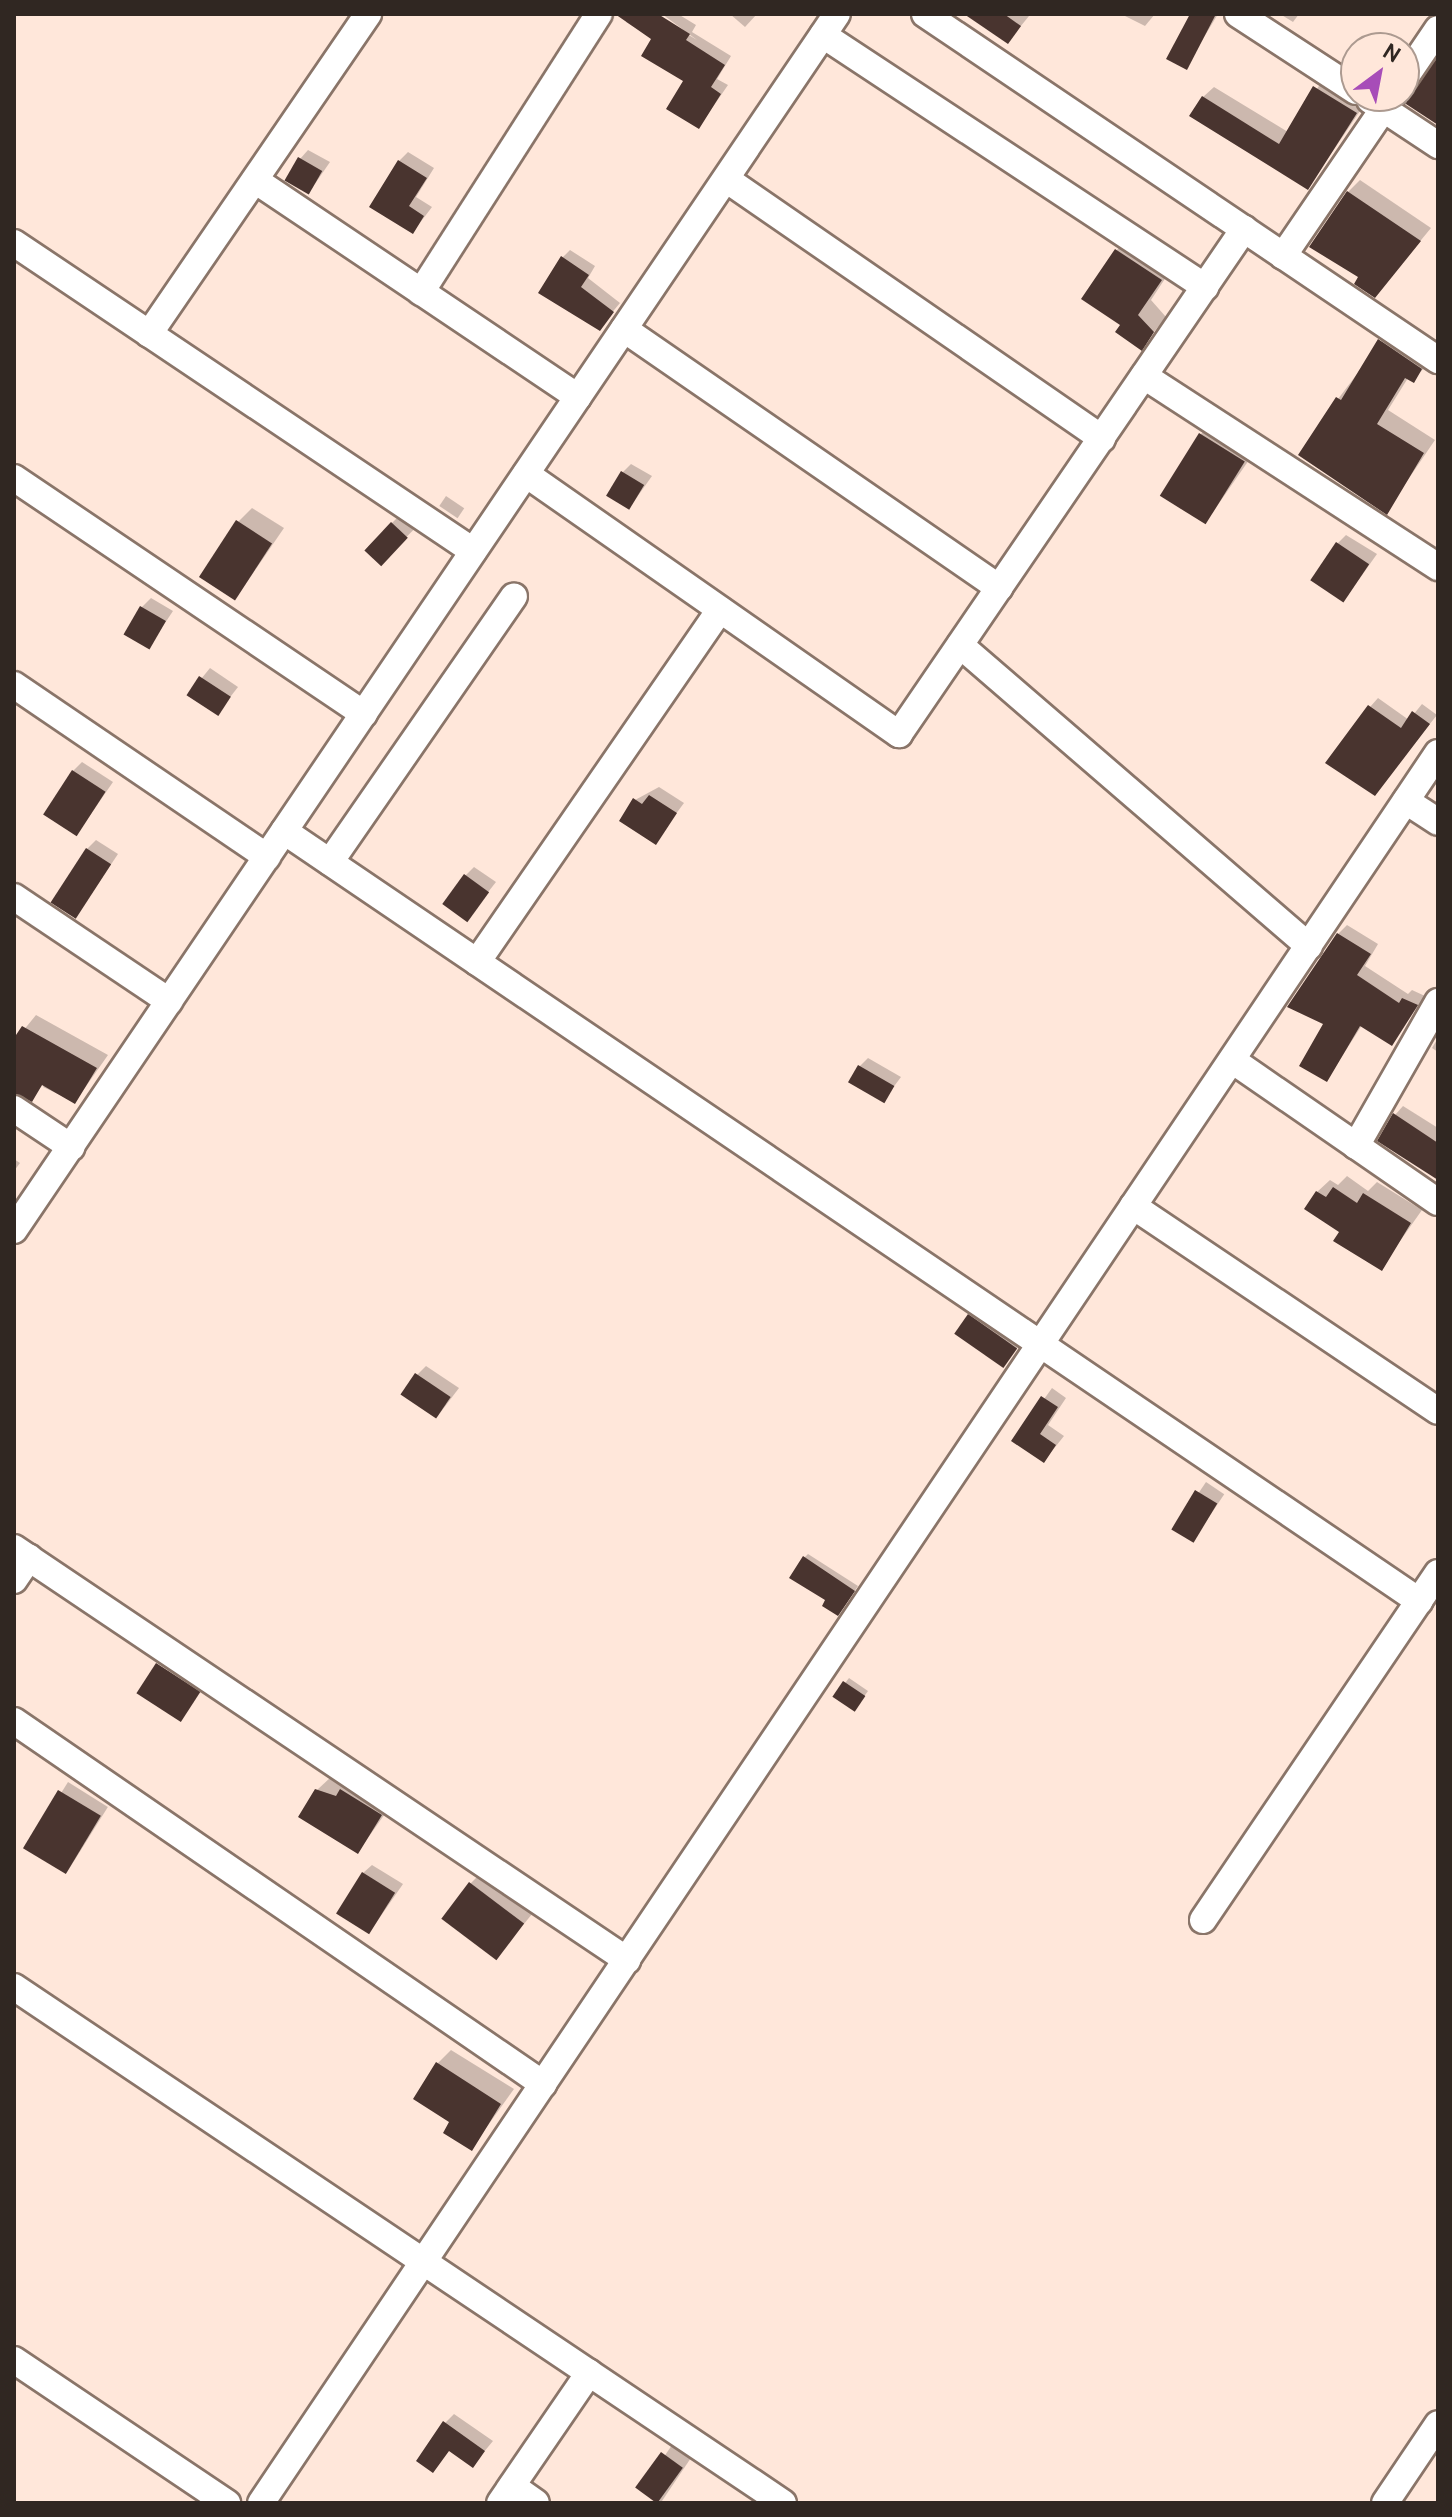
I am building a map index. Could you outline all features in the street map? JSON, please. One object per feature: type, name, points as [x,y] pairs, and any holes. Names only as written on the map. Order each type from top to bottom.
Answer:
[{"type":"street","points":[[149,334],[368,14]]},
{"type":"street","points":[[421,292],[599,14]]},
{"type":"street","points":[[925,14],[1438,360]]},
{"type":"street","points":[[1238,14],[1340,81]]},
{"type":"street","points":[[14,1230],[830,24],[1205,287]]},
{"type":"street","points":[[1420,55],[1438,29]]},
{"type":"street","points":[[1283,256],[1373,112]]},
{"type":"street","points":[[1395,112],[1438,145]]},
{"type":"street","points":[[726,179],[1102,438]]},
{"type":"street","points":[[255,180],[578,397]]},
{"type":"street","points":[[526,474],[899,734],[1244,229]]},
{"type":"street","points":[[14,243],[473,551]]},
{"type":"street","points":[[624,329],[999,588]]},
{"type":"street","points":[[1144,376],[1438,567]]},
{"type":"street","points":[[14,478],[364,714]]},
{"type":"street","points":[[330,862],[514,596]]},
{"type":"street","points":[[477,962],[720,610]]},
{"type":"street","points":[[960,645],[1309,946]]},
{"type":"street","points":[[14,685],[267,857]]},
{"type":"street","points":[[261,2503],[1438,753]]},
{"type":"street","points":[[1406,801],[1438,822]]},
{"type":"street","points":[[284,831],[1419,1601]]},
{"type":"street","points":[[14,897],[169,1001]]},
{"type":"street","points":[[1356,1146],[1438,1002]]},
{"type":"street","points":[[1232,1060],[1438,1202]]},
{"type":"street","points":[[14,1109],[71,1147]]},
{"type":"street","points":[[1133,1206],[1438,1411]]},
{"type":"street","points":[[14,1580],[22,1553],[627,1960]]},
{"type":"street","points":[[1203,1920],[1438,1573]]},
{"type":"street","points":[[14,1721],[543,2084]]},
{"type":"street","points":[[14,1987],[783,2503]]},
{"type":"street","points":[[14,2360],[227,2503]]},
{"type":"street","points":[[536,2503],[506,2495],[589,2373]]},
{"type":"street","points":[[1385,2503],[1438,2424]]},
{"type":"building","points":[[615,14],[658,14],[690,34],[686,40],[725,65],[711,87],[721,94],[699,129],[666,109],[683,81],[641,56],[651,39]]},
{"type":"building","points":[[964,14],[1004,14],[1021,26],[1008,44]]},
{"type":"building","points":[[1190,14],[1216,14],[1187,70],[1166,59]]},
{"type":"building","points":[[1438,57],[1438,125],[1418,112],[1420,78]]},
{"type":"building","points":[[1313,86],[1340,103],[1340,112],[1357,113],[1308,190],[1189,116],[1202,96],[1279,144]]},
{"type":"building","points":[[298,157],[322,171],[309,194],[284,180]]},
{"type":"building","points":[[398,160],[427,178],[409,206],[424,216],[413,234],[369,207]]},
{"type":"building","points":[[1347,191],[1421,241],[1375,298],[1354,284],[1358,277],[1309,247]]},
{"type":"building","points":[[1115,249],[1162,280],[1138,315],[1154,332],[1142,351],[1115,332],[1120,325],[1081,299]]},
{"type":"building","points":[[561,256],[589,275],[581,287],[614,312],[600,331],[538,293]]},
{"type":"building","points":[[1378,339],[1422,369],[1414,383],[1405,378],[1377,424],[1424,453],[1387,515],[1298,455],[1336,397],[1341,400]]},
{"type":"building","points":[[1199,433],[1245,462],[1206,524],[1160,496]]},
{"type":"building","points":[[621,471],[644,485],[629,510],[606,496]]},
{"type":"building","points":[[236,520],[272,543],[235,600],[199,577]]},
{"type":"building","points":[[391,522],[408,538],[381,566],[364,551]]},
{"type":"building","points":[[1336,542],[1369,564],[1343,603],[1310,580]]},
{"type":"building","points":[[140,606],[166,621],[149,650],[124,635]]},
{"type":"building","points":[[199,676],[231,697],[218,716],[186,695]]},
{"type":"building","points":[[1368,705],[1401,728],[1412,711],[1430,724],[1375,796],[1325,763]]},
{"type":"building","points":[[72,770],[106,792],[77,836],[43,814]]},
{"type":"building","points":[[649,795],[677,813],[656,845],[619,821],[633,798],[642,804]]},
{"type":"building","points":[[86,848],[111,864],[76,919],[51,903]]},
{"type":"building","points":[[464,874],[489,892],[467,922],[442,904]]},
{"type":"building","points":[[1337,933],[1371,954],[1357,975],[1399,1003],[1402,998],[1418,1005],[1392,1046],[1360,1026],[1327,1082],[1299,1066],[1323,1024],[1287,1007]]},
{"type":"building","points":[[22,1026],[97,1068],[75,1104],[42,1085],[32,1102],[14,1093],[14,1038]]},
{"type":"building","points":[[858,1065],[894,1086],[884,1103],[848,1082]]},
{"type":"building","points":[[1393,1113],[1438,1143],[1438,1180],[1377,1141]]},
{"type":"building","points":[[1333,1187],[1357,1203],[1363,1193],[1411,1223],[1382,1271],[1333,1241],[1339,1232],[1304,1209],[1316,1191],[1326,1197]]},
{"type":"building","points":[[968,1314],[1017,1348],[1003,1368],[954,1334]]},
{"type":"building","points":[[415,1373],[451,1397],[436,1419],[400,1395]]},
{"type":"building","points":[[1041,1396],[1058,1407],[1040,1434],[1056,1445],[1044,1463],[1011,1441]]},
{"type":"building","points":[[1195,1490],[1217,1503],[1194,1543],[1171,1529]]},
{"type":"building","points":[[803,1556],[855,1591],[838,1616],[822,1606],[825,1600],[789,1578]]},
{"type":"building","points":[[156,1663],[200,1692],[181,1722],[136,1693]]},
{"type":"building","points":[[843,1681],[865,1696],[855,1712],[832,1697]]},
{"type":"building","points":[[315,1789],[336,1796],[340,1789],[382,1815],[358,1854],[298,1817]]},
{"type":"building","points":[[58,1790],[101,1816],[66,1874],[23,1848]]},
{"type":"building","points":[[362,1872],[395,1893],[369,1934],[336,1914]]},
{"type":"building","points":[[469,1882],[524,1924],[496,1960],[441,1919]]},
{"type":"building","points":[[436,2062],[501,2104],[472,2151],[443,2133],[449,2122],[413,2099]]},
{"type":"building","points":[[443,2421],[485,2451],[473,2468],[449,2451],[433,2473],[416,2461]]},
{"type":"building","points":[[661,2452],[683,2468],[657,2503],[635,2488]]}]
